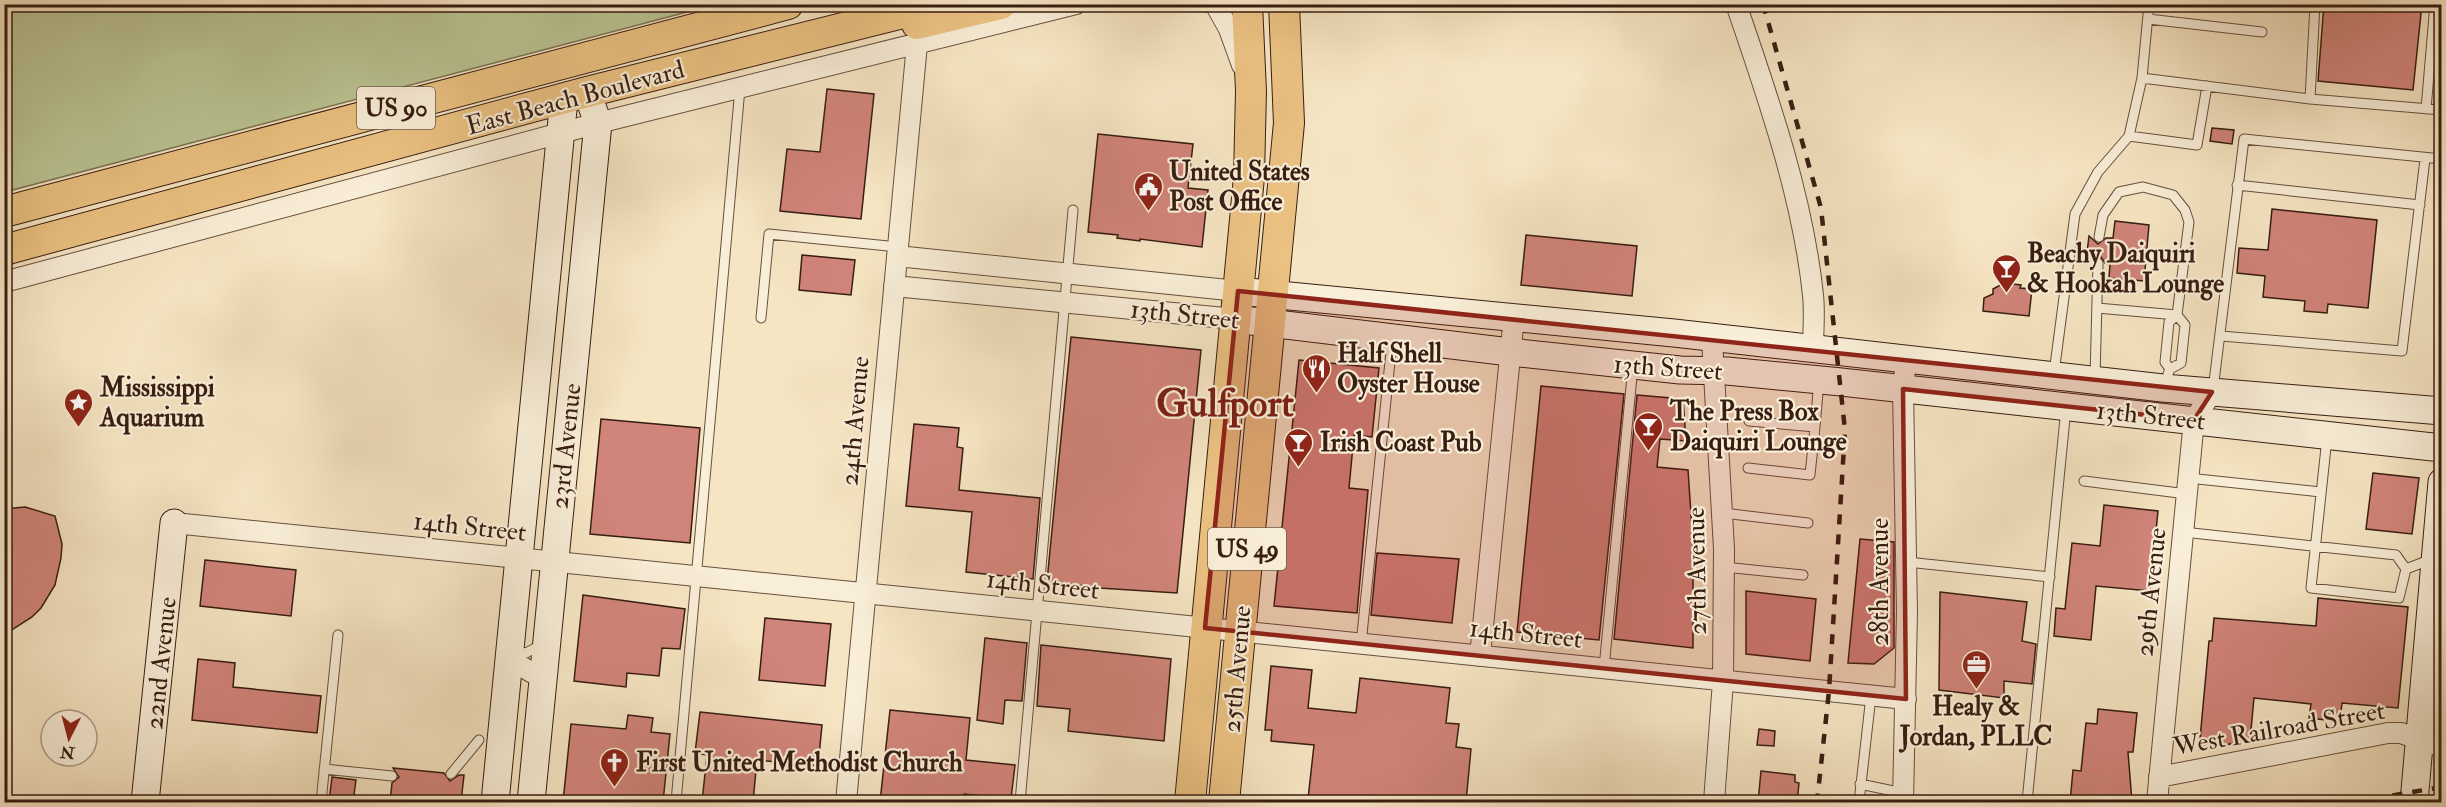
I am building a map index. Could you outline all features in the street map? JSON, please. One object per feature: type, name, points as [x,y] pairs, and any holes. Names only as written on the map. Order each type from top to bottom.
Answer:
[{"type":"main road","name":"East Beach Boulevard","points":[[4,213],[788,4]]},
{"type":"main road","name":"East Beach Boulevard","points":[[4,250],[575,95],[939,4]]},
{"type":"main road","points":[[767,47],[813,48],[1001,4]]},
{"type":"main road","name":"US 49","points":[[1284,4],[1287,69]]},
{"type":"main road","points":[[1287,69],[1300,4]]},
{"type":"main road","name":"US 49","points":[[1244,9],[1251,91]]},
{"type":"main road","name":"25th Avenue","points":[[1224,802],[1289,123],[1287,69]]},
{"type":"main road","name":"25th Avenue","points":[[1190,802],[1249,177],[1251,91]]},
{"type":"street","points":[[4,282],[598,123],[1076,4]]},
{"type":"street","points":[[1215,4],[1230,29],[1251,91]]},
{"type":"street","points":[[1736,4],[1764,84],[1798,212],[1813,296],[1813,350]]},
{"type":"street","name":"24th Avenue","points":[[846,802],[917,44]]},
{"type":"street","name":"23rd Avenue","points":[[495,802],[560,133],[575,95],[598,123],[531,802]]},
{"type":"street","name":"13th Street","points":[[897,251],[1068,273],[1236,305],[1271,309],[1514,317],[2095,380],[2167,378],[2212,392],[2442,411]]},
{"type":"street","name":"13th Street","points":[[894,286],[1065,303],[1236,305]]},
{"type":"street","name":"13th Street","points":[[1271,309],[1392,339],[1633,365],[1819,380],[2442,448]]},
{"type":"street","points":[[1480,656],[1514,317]]},
{"type":"street","name":"27th Avenue","points":[[1712,339],[1723,513],[1724,567],[1723,681],[1714,802]]},
{"type":"street","name":"28th Avenue","points":[[1903,798],[1907,562],[1903,389],[1906,360]]},
{"type":"street","name":"29th Avenue","points":[[2157,802],[2194,420],[2212,392]]},
{"type":"street","points":[[2414,802],[2430,743],[2434,558],[2442,482]]},
{"type":"street","name":"14th Street","points":[[174,524],[1906,699]]},
{"type":"street","name":"22nd Avenue","points":[[146,802],[174,524]]},
{"type":"street","points":[[509,655],[543,679]]},
{"type":"street","name":"West Railroad Street","points":[[2159,777],[2388,733],[2401,733],[2430,743]]},
{"type":"lane","points":[[2053,376],[2075,214],[2098,172],[2129,136],[2142,78],[2149,4]]},
{"type":"lane","points":[[2310,99],[2315,4]]},
{"type":"lane","points":[[2426,109],[2434,4]]},
{"type":"lane","points":[[2148,19],[2262,32]]},
{"type":"lane","points":[[2142,78],[2310,99],[2442,110]]},
{"type":"lane","points":[[2129,136],[2197,145],[2207,86]]},
{"type":"lane","points":[[676,802],[740,88]]},
{"type":"lane","points":[[2212,392],[2221,336],[2244,139],[2442,159]]},
{"type":"lane","points":[[2221,336],[2402,351],[2425,159]]},
{"type":"lane","points":[[2237,185],[2420,205]]},
{"type":"lane","points":[[2099,237],[2103,215],[2119,192],[2144,187],[2173,195],[2185,210],[2188,229],[2177,315],[2169,322],[2165,362],[2167,378]]},
{"type":"lane","points":[[1020,802],[1073,210]]},
{"type":"lane","points":[[761,318],[769,234],[897,251]]},
{"type":"lane","points":[[2095,380],[2098,262]]},
{"type":"lane","points":[[2097,308],[2177,315],[2185,325],[2181,363],[2167,378]]},
{"type":"lane","points":[[1361,644],[1392,339]]},
{"type":"lane","points":[[1604,668],[1633,365]]},
{"type":"lane","points":[[1748,468],[1810,476],[1819,380]]},
{"type":"lane","points":[[2027,802],[2067,406]]},
{"type":"lane","points":[[1749,421],[1815,427]]},
{"type":"lane","points":[[2183,532],[2315,546],[2396,555],[2406,569],[2399,598],[2311,588],[2315,546],[2327,435]]},
{"type":"lane","points":[[2084,481],[2321,492]]},
{"type":"lane","points":[[1723,513],[1808,523]]},
{"type":"lane","points":[[2406,569],[2434,558]]},
{"type":"lane","points":[[1907,562],[2050,577]]},
{"type":"lane","points":[[1724,567],[1803,575]]},
{"type":"lane","points":[[321,802],[338,635]]},
{"type":"lane","points":[[509,655],[526,653],[546,642]]},
{"type":"lane","points":[[1859,802],[1871,696]]},
{"type":"lane","points":[[451,774],[479,740]]},
{"type":"lane","points":[[324,769],[392,776]]},
{"type":"lane","points":[[1860,784],[1903,798]]},
{"type":"highlighted area","points":[[1238,291],[2212,392],[2194,420],[1903,389],[1906,699],[1205,628]]},
{"type":"green space","points":[[5,4],[714,4],[714,5],[5,192]]},
{"type":"building","points":[[2324,4],[2422,4],[2413,90],[2318,81]]},
{"type":"building","points":[[827,89],[874,94],[861,219],[780,211],[787,149],[820,152]]},
{"type":"building","points":[[2212,128],[2234,130],[2232,144],[2210,141]]},
{"type":"building","name":"United States Post Office","points":[[1098,134],[1193,144],[1188,188],[1208,190],[1202,247],[1117,238],[1118,235],[1088,232]]},
{"type":"building","points":[[2272,209],[2377,220],[2368,308],[2328,304],[2327,313],[2304,311],[2305,301],[2263,297],[2265,276],[2237,273],[2239,248],[2268,250]]},
{"type":"building","points":[[2115,221],[2149,225],[2144,281],[2109,278],[2110,264],[2105,263],[2101,257],[2086,261],[2089,236],[2098,244],[2106,238],[2113,238]]},
{"type":"building","points":[[1526,235],[1637,246],[1632,296],[1521,285]]},
{"type":"building","points":[[802,255],[855,260],[851,295],[799,290]]},
{"type":"building","points":[[2004,283],[2032,289],[2029,316],[1983,311],[1984,298],[1993,294],[1993,289]]},
{"type":"building","points":[[1071,337],[1201,350],[1177,593],[1099,588],[1047,581]]},
{"type":"building","points":[[1299,360],[1379,368],[1372,437],[1354,435],[1349,488],[1368,490],[1357,613],[1274,606]]},
{"type":"building","points":[[1541,386],[1624,394],[1599,640],[1517,632]]},
{"type":"building","points":[[1637,395],[1683,399],[1686,441],[1660,439],[1657,467],[1688,470],[1693,544],[1693,648],[1614,639]]},
{"type":"building","points":[[601,419],[700,428],[690,543],[590,534]]},
{"type":"building","points":[[914,424],[959,428],[957,447],[963,448],[959,490],[1040,498],[1033,579],[966,572],[972,512],[906,506]]},
{"type":"building","points":[[2373,473],[2419,478],[2412,534],[2366,529]]},
{"type":"building","points":[[2104,505],[2158,511],[2150,591],[2096,586],[2091,640],[2054,636],[2056,608],[2065,609],[2072,543],[2100,546]]},
{"type":"building","points":[[25,507],[55,516],[62,544],[61,558],[55,585],[41,608],[32,617],[4,635],[4,509]]},
{"type":"building","points":[[1860,539],[1894,542],[1894,648],[1874,664],[1848,663]]},
{"type":"building","points":[[1377,553],[1459,559],[1452,623],[1371,615]]},
{"type":"building","points":[[205,560],[296,570],[291,616],[200,606]]},
{"type":"building","points":[[1746,591],[1816,599],[1810,661],[1746,654]]},
{"type":"building","points":[[1940,592],[2027,602],[2022,641],[2036,644],[2032,684],[2004,681],[2004,698],[1939,690]]},
{"type":"building","points":[[583,595],[685,609],[680,649],[662,648],[659,676],[627,673],[626,687],[574,681]]},
{"type":"building","points":[[2318,598],[2408,607],[2398,708],[2342,703],[2340,720],[2326,720],[2309,718],[2311,704],[2254,698],[2250,740],[2199,750],[2209,641],[2212,641],[2214,618],[2316,626]]},
{"type":"building","points":[[765,618],[831,624],[825,686],[759,680]]},
{"type":"building","points":[[985,638],[1027,643],[1022,701],[1005,700],[1003,724],[977,720]]},
{"type":"building","points":[[1041,645],[1171,659],[1164,741],[1068,731],[1070,709],[1037,706]]},
{"type":"building","points":[[198,659],[235,663],[233,687],[321,696],[317,733],[192,720]]},
{"type":"building","points":[[1271,666],[1312,670],[1308,708],[1356,713],[1360,678],[1450,688],[1446,723],[1459,724],[1456,747],[1471,749],[1466,802],[1336,802],[1308,799],[1314,745],[1271,741],[1272,730],[1265,730]]},
{"type":"building","points":[[2098,709],[2137,713],[2133,752],[2128,752],[2132,802],[2070,802],[2073,770],[2081,771],[2086,723],[2097,724]]},
{"type":"building","points":[[890,710],[970,718],[966,760],[1015,765],[1011,799],[964,794],[963,802],[880,802]]},
{"type":"building","points":[[700,712],[822,725],[818,766],[757,760],[753,802],[702,802],[707,755],[695,753]]},
{"type":"building","points":[[628,715],[653,718],[651,732],[670,734],[663,802],[563,802],[571,724],[626,729]]},
{"type":"building","points":[[1759,729],[1775,731],[1774,746],[1757,745]]},
{"type":"building","points":[[393,768],[444,773],[450,781],[459,775],[464,775],[461,802],[390,802],[392,783],[399,777]]},
{"type":"building","points":[[1761,771],[1795,775],[1795,782],[1799,783],[1797,802],[1758,802]]},
{"type":"building","points":[[332,777],[356,780],[353,802],[329,802]]},
{"type":"railway","points":[[1763,4],[1821,208],[1845,430],[1829,691],[1817,802]]},
{"type":"railway","points":[[2353,802],[2442,787]]},
{"type":"place","name":"United States Post Office","points":[[1148,212]]},
{"type":"place","name":"Beachy Daiquiri & Hookah Lounge","points":[[2006,294]]},
{"type":"place","name":"Half Shell Oyster House","points":[[1316,394]]},
{"type":"place","name":"Mississippi Aquarium","points":[[79,428]]},
{"type":"place","name":"The Press Box Daiquiri Lounge","points":[[1649,452]]},
{"type":"place","name":"Irish Coast Pub","points":[[1299,468]]},
{"type":"place","name":"Healy & Jordan, PLLC","points":[[1976,690]]},
{"type":"place","name":"First United Methodist Church","points":[[615,788]]},
{"type":"district","name":"Gulfport","points":[[1225,403]]}]
